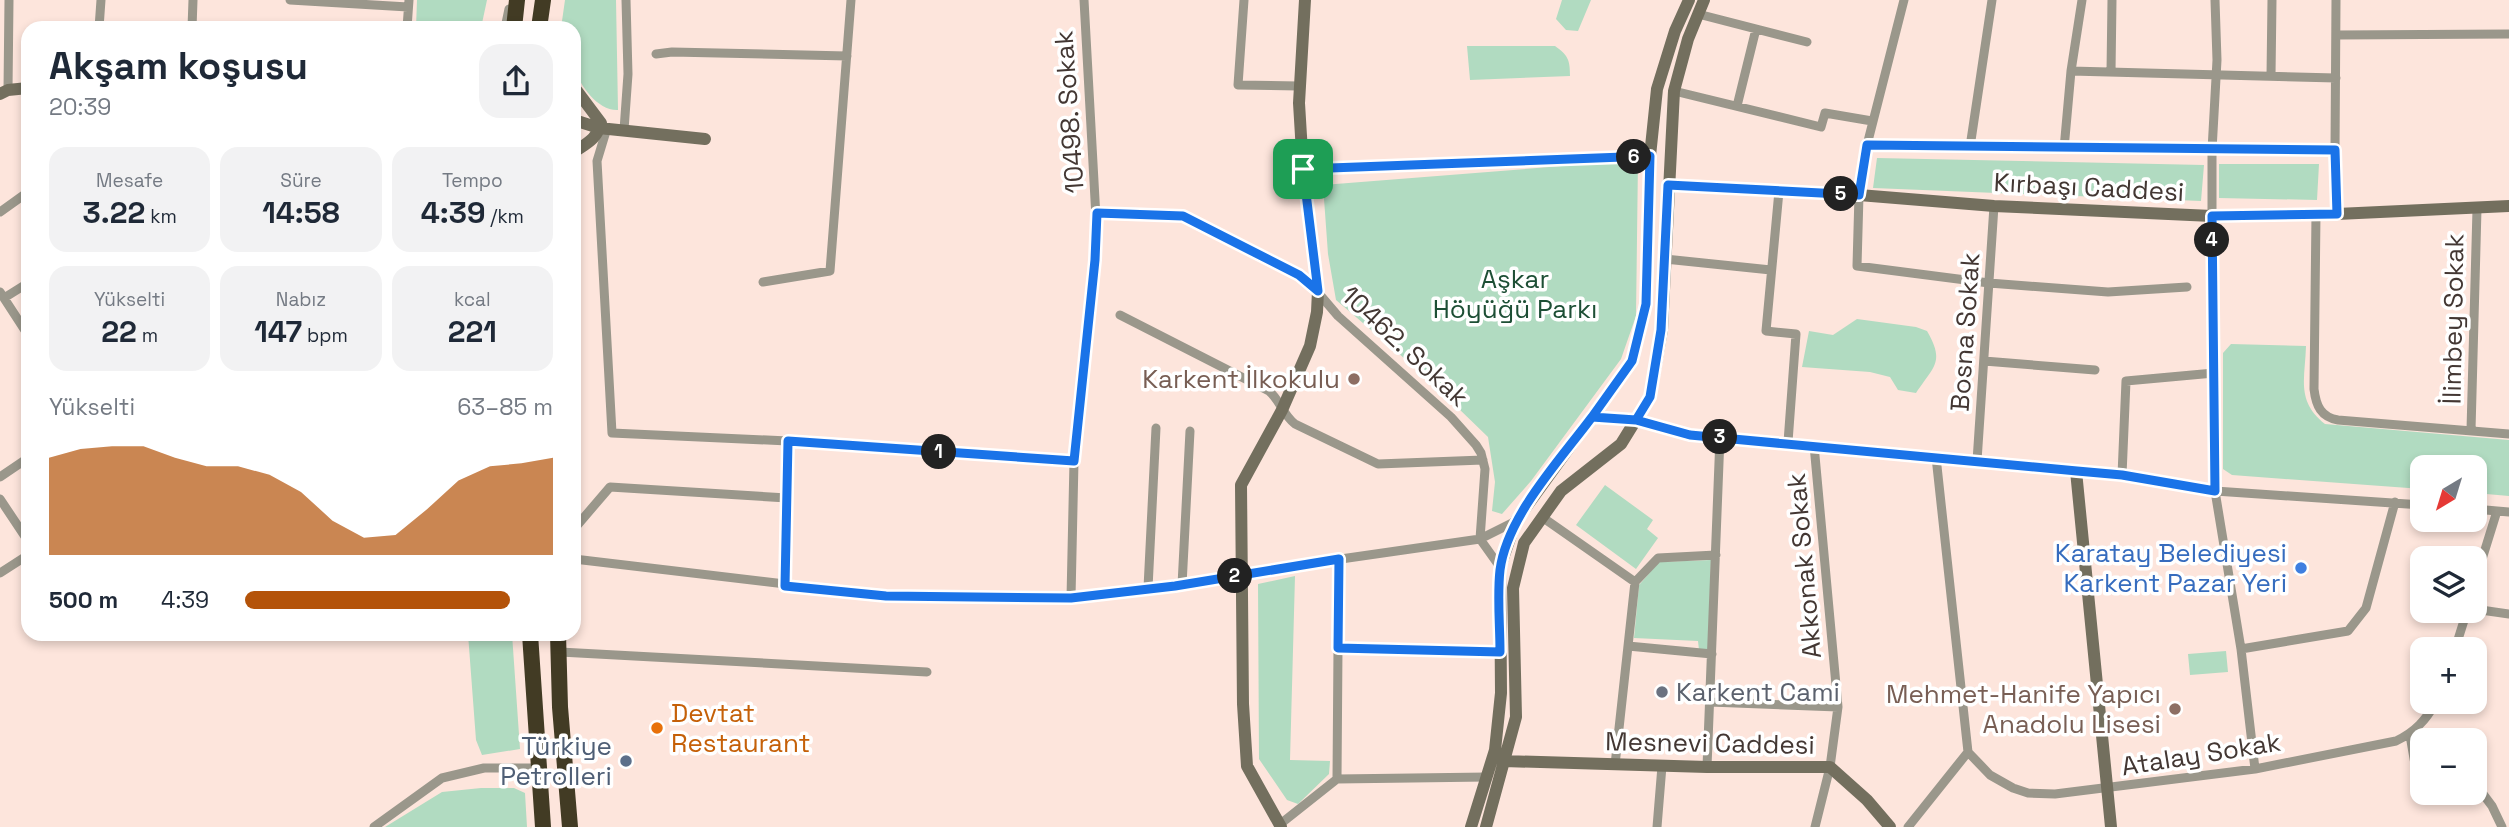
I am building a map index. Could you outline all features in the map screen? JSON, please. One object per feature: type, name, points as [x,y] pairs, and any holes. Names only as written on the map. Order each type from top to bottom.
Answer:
[{"type":"highway","points":[[513,21],[514,0]]},
{"type":"highway","points":[[531,641],[543,827]]},
{"type":"highway","points":[[559,641],[560,707],[570,827]]},
{"type":"street","points":[[4,92],[9,0]]},
{"type":"street","points":[[100,21],[101,0]]},
{"type":"street","points":[[192,21],[193,0]]},
{"type":"street","points":[[290,0],[408,3],[407,21]]},
{"type":"street","points":[[507,21],[514,0]]},
{"type":"street","points":[[624,130],[628,74],[626,0]]},
{"type":"street","points":[[763,282],[830,271],[850,0]]},
{"type":"street","name":"10498. Sokak","points":[[1071,598],[1074,461],[1095,260],[1097,213],[1084,0]]},
{"type":"street","points":[[1244,0],[1238,85],[1299,86]]},
{"type":"street","points":[[1306,0],[1299,86],[1303,169],[1318,291],[1315,330],[1282,410],[1241,485],[1240,575],[1247,766],[1280,826],[1337,779],[1487,777]]},
{"type":"street","points":[[1471,827],[1495,750],[1501,692],[1500,567],[1516,521],[1632,361],[1646,304],[1650,156],[1657,89],[1675,31],[1689,0]]},
{"type":"street","points":[[1486,827],[1516,717],[1513,588],[1524,543],[1561,491],[1621,444],[1650,397],[1661,330],[1674,91],[1688,39],[1704,0]]},
{"type":"street","points":[[1904,0],[1867,145],[1859,195],[1857,266],[1989,284],[2108,292],[2188,287]]},
{"type":"street","points":[[1970,147],[1992,0]]},
{"type":"street","points":[[2064,149],[2071,71],[2082,0]]},
{"type":"street","points":[[2111,72],[2112,0]]},
{"type":"street","points":[[2215,0],[2212,150],[2215,491],[2241,649],[2255,769]]},
{"type":"street","points":[[2272,0],[2272,76]]},
{"type":"street","points":[[2336,0],[2337,214]]},
{"type":"street","points":[[1698,14],[1807,41]]},
{"type":"street","points":[[1737,106],[1756,29]]},
{"type":"street","points":[[2337,35],[2509,34]]},
{"type":"street","points":[[656,54],[847,55]]},
{"type":"street","points":[[2071,71],[2336,78]]},
{"type":"street","points":[[1674,91],[1821,127],[1825,113],[1872,121]]},
{"type":"street","points":[[581,96],[603,128],[597,161],[612,433],[788,441],[1074,461]]},
{"type":"street","points":[[581,122],[603,128],[705,139]]},
{"type":"street","points":[[581,148],[603,128]]},
{"type":"street","points":[[1867,145],[2335,150]]},
{"type":"street","points":[[1303,169],[1650,156]]},
{"type":"street","name":"Kırbaşı Caddesi","points":[[1668,185],[1859,195],[1994,206],[2212,216],[2337,214],[2509,206]]},
{"type":"street","points":[[1779,191],[1766,331],[1796,334],[1788,442]]},
{"type":"street","points":[[0,212],[21,197]]},
{"type":"street","name":"Bosna Sokak","points":[[1977,460],[1994,206]]},
{"type":"street","name":"İlimbey Sokak","points":[[2471,430],[2476,209]]},
{"type":"street","name":"10462. Sokak","points":[[1097,213],[1183,216],[1299,275],[1318,291],[1338,316],[1462,428],[1476,445],[1483,460]]},
{"type":"street","points":[[2316,214],[2314,389],[2315,400],[2321,412],[2328,418],[2338,420],[2509,434]]},
{"type":"street","points":[[1665,260],[1771,270]]},
{"type":"street","points":[[21,286],[2,295],[21,324]]},
{"type":"street","points":[[1120,315],[1269,391],[1296,424],[1378,464],[1483,460],[1485,480],[1480,539],[1500,567]]},
{"type":"street","points":[[1984,361],[2095,370]]},
{"type":"street","points":[[2122,475],[2126,381],[2214,373]]},
{"type":"street","points":[[1592,417],[1636,420],[1690,435],[2122,475],[2215,491],[2410,504]]},
{"type":"street","points":[[1148,588],[1156,428]]},
{"type":"street","points":[[1182,585],[1190,431]]},
{"type":"street","points":[[1707,767],[1720,437]]},
{"type":"street","points":[[785,586],[788,441]]},
{"type":"street","name":"Akkonak Sokak","points":[[1814,445],[1838,707],[1830,768],[1815,827]]},
{"type":"street","points":[[1908,827],[1968,752],[1936,457]]},
{"type":"street","points":[[0,477],[21,463]]},
{"type":"street","points":[[2077,471],[2110,827]]},
{"type":"street","points":[[581,521],[610,487],[787,498]]},
{"type":"street","points":[[0,499],[21,530]]},
{"type":"street","points":[[2241,649],[2348,631],[2366,608],[2395,502]]},
{"type":"street","points":[[2487,510],[2509,512]]},
{"type":"street","points":[[2486,546],[2497,511]]},
{"type":"street","points":[[1542,517],[1635,582]]},
{"type":"street","points":[[581,560],[886,596],[1071,598],[1182,585],[1480,539],[1491,536],[1516,521]]},
{"type":"street","points":[[1615,765],[1635,582],[1658,558],[1716,555]]},
{"type":"street","points":[[1337,779],[1339,559]]},
{"type":"street","points":[[0,573],[21,560]]},
{"type":"street","points":[[2487,611],[2509,614]]},
{"type":"street","points":[[1628,646],[1712,654]]},
{"type":"street","points":[[1338,648],[1500,652]]},
{"type":"street","points":[[560,652],[927,672]]},
{"type":"street","points":[[1710,702],[1838,707]]},
{"type":"street","points":[[2417,728],[2428,714]]},
{"type":"street","name":"Atalay Sokak","points":[[1968,752],[1990,775],[2028,793],[2055,794],[2255,769],[2396,741],[2410,735]]},
{"type":"street","name":"Mesnevi Caddesi","points":[[1504,761],[1830,768],[1867,800],[1890,827]]},
{"type":"street","points":[[1657,827],[1662,766]]},
{"type":"street","points":[[374,827],[442,778],[484,768],[540,768]]},
{"type":"street","points":[[2487,799],[2502,827]]},
{"type":"green space","points":[[417,0],[487,0],[482,21],[416,21]]},
{"type":"green space","points":[[565,0],[616,0],[618,110],[597,102],[581,82],[581,21],[562,21]]},
{"type":"green space","points":[[1562,0],[1591,0],[1578,31],[1566,30],[1556,19]]},
{"type":"green space","points":[[1467,46],[1555,46],[1567,58],[1570,76],[1470,80]]},
{"type":"green space","points":[[1877,158],[2204,165],[2201,201],[1873,188]]},
{"type":"green space","name":"Aşkar Höyüğü Parkı","points":[[1638,160],[1636,316],[1621,359],[1531,481],[1502,514],[1492,511],[1495,482],[1488,437],[1425,376],[1336,300],[1328,254],[1323,185]]},
{"type":"green space","points":[[2219,164],[2319,164],[2317,200],[2219,198]]},
{"type":"green space","points":[[1857,319],[1927,331],[1935,350],[1935,364],[1916,393],[1898,390],[1890,377],[1870,372],[1802,367],[1809,331],[1833,335]]},
{"type":"green space","points":[[2231,344],[2306,346],[2306,398],[2325,424],[2509,440],[2509,496],[2487,494],[2487,455],[2410,455],[2410,488],[2232,475],[2223,469],[2223,353]]},
{"type":"green space","points":[[1605,485],[1653,520],[1647,529],[1658,538],[1636,569],[1576,525]]},
{"type":"green space","points":[[1711,560],[1708,649],[1699,650],[1698,641],[1634,638],[1639,585],[1659,562]]},
{"type":"green space","points":[[1295,576],[1290,760],[1330,761],[1329,774],[1298,804],[1287,800],[1259,759],[1258,584]]},
{"type":"green space","points":[[469,641],[512,641],[520,749],[482,755],[476,740]]},
{"type":"green space","points":[[2226,651],[2228,672],[2190,675],[2188,654]]},
{"type":"green space","points":[[514,788],[525,793],[527,827],[385,827],[442,792]]},
{"type":"place","name":"Karkent İlkokulu","points":[[1354,379]]},
{"type":"place","name":"Karatay Belediyesi Karkent Pazar Yeri","points":[[2301,568]]},
{"type":"place","name":"Karkent Cami","points":[[1662,692]]},
{"type":"place","name":"Mehmet-Hanife Yapıcı Anadolu Lisesi","points":[[2175,709]]},
{"type":"place","name":"Devtat Restaurant","points":[[657,728]]},
{"type":"place","name":"Türkiye Petrolleri","points":[[626,761]]},
{"type":"route","points":[[1303,169],[1318,291],[1299,275],[1183,216],[1097,213],[1095,260],[1074,461],[788,441],[785,586],[886,596],[1071,598],[1175,586],[1339,559],[1338,648],[1500,652],[1500,567],[1512,531],[1516,521],[1592,417],[1636,420],[1690,435],[2122,475],[2215,491],[2212,216],[2337,214],[2335,150],[1867,145],[1859,195],[1668,185],[1661,330],[1650,397],[1636,420],[1592,417],[1632,361],[1646,304],[1650,156],[1303,169]]}]
